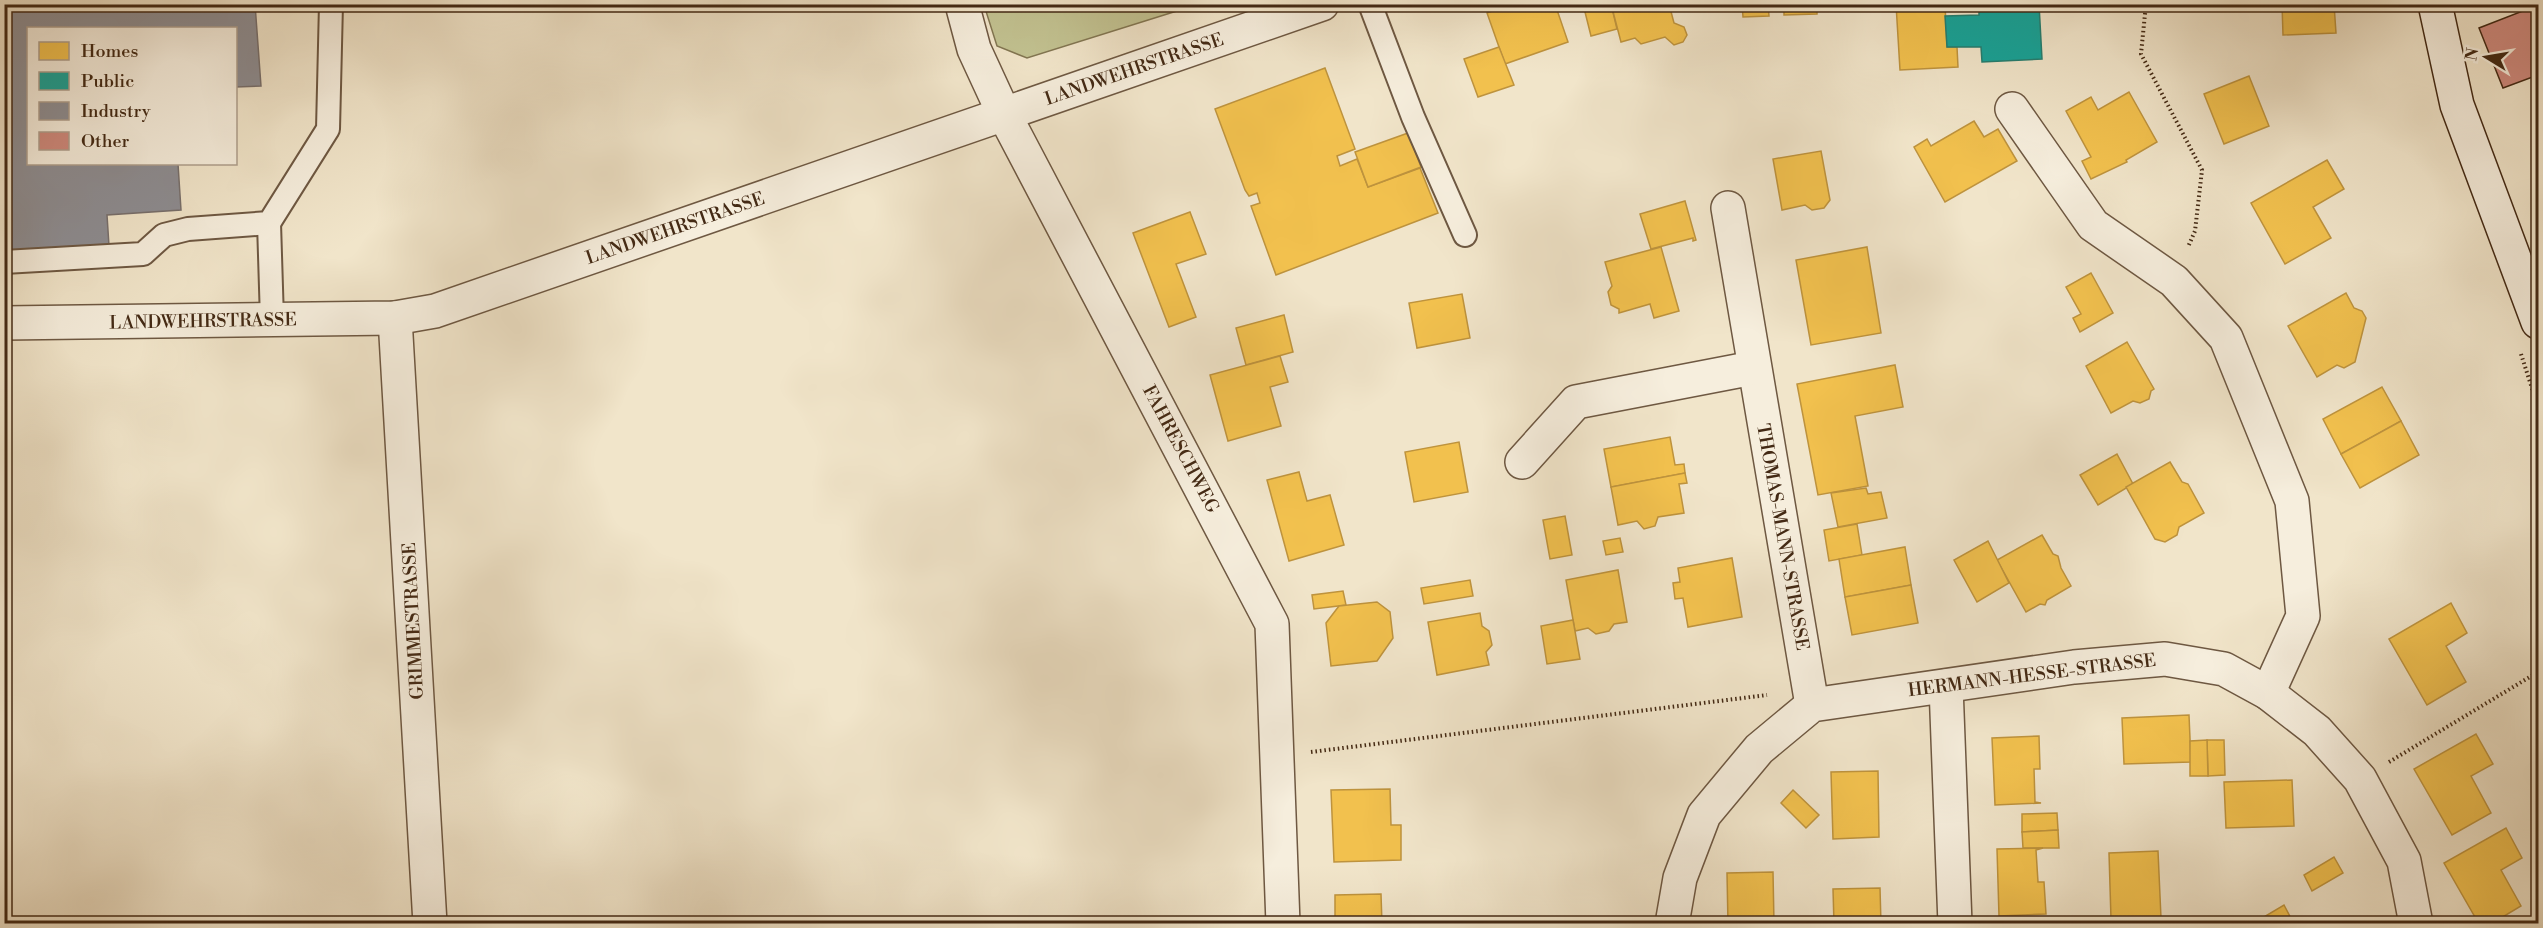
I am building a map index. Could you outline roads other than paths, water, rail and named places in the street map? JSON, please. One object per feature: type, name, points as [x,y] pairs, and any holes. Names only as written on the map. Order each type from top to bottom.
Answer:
[{"type":"street","name":"FAHRESCHWEG","points":[[962,4],[974,49],[1004,114],[1272,624],[1282,924]]},
{"type":"street","name":"LANDWEHRSTRASSE","points":[[4,323],[395,318],[435,312],[1322,4]]},
{"type":"street","points":[[2435,4],[2457,105],[2538,322]]},
{"type":"street","points":[[2012,109],[2093,225],[2175,281],[2226,338],[2292,501],[2303,616],[2268,693]]},
{"type":"street","name":"THOMAS-MANN-STRASSE","points":[[1728,208],[1812,705]]},
{"type":"street","name":"GRIMMESTRASSE","points":[[395,318],[430,924]]},
{"type":"street","points":[[1522,462],[1576,402],[1754,368]]},
{"type":"street","name":"HERMANN-HESSE-STRASSE","points":[[1812,705],[2074,667],[2165,659],[2224,669],[2268,693],[2317,731],[2360,779],[2404,861],[2416,924]]},
{"type":"street","points":[[1946,686],[1955,924]]},
{"type":"street","points":[[1671,924],[1680,878],[1704,815],[1759,749],[1812,705]]},
{"type":"lane","points":[[272,320],[269,223],[328,129],[331,4]]},
{"type":"lane","points":[[1370,4],[1413,117],[1465,235]]},
{"type":"lane","points":[[4,262],[143,254],[164,235],[189,230],[269,223]]}]
